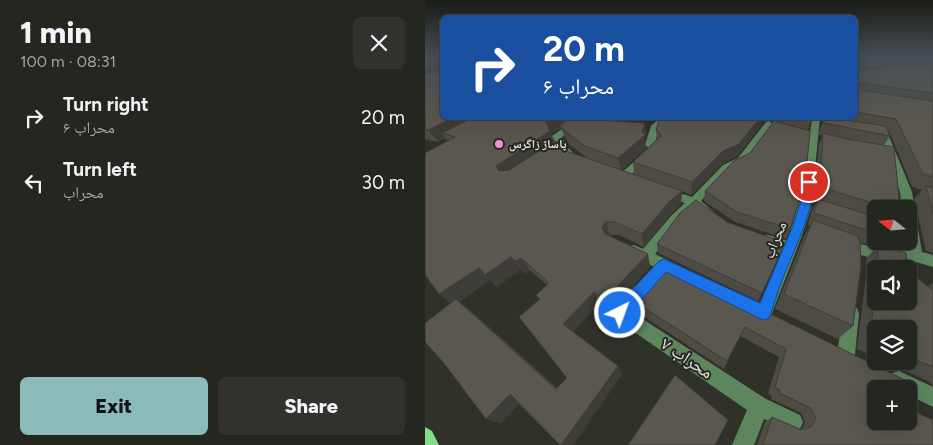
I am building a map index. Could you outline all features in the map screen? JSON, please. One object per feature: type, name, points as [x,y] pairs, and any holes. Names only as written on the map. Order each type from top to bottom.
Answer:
[{"type":"main road","points":[[425,438],[428,445]]},
{"type":"street","points":[[581,120],[558,143],[578,161],[587,164]]},
{"type":"street","points":[[622,178],[655,147],[650,145],[655,126],[662,120]]},
{"type":"street","name":"محراب","points":[[766,314],[775,281],[810,204],[808,195],[814,138],[818,122]]},
{"type":"street","points":[[645,257],[675,219],[727,167],[742,160],[769,125]]},
{"type":"street","points":[[869,131],[884,134],[885,153],[910,193],[910,200]]},
{"type":"street","points":[[656,190],[694,202],[715,217]]},
{"type":"street","points":[[798,228],[816,234]]},
{"type":"street","points":[[755,236],[790,248]]},
{"type":"street","points":[[834,240],[892,258],[916,256],[933,261]]},
{"type":"street","points":[[623,245],[687,276]]},
{"type":"street","points":[[852,247],[857,256],[857,262]]},
{"type":"street","points":[[914,250],[916,256]]},
{"type":"street","name":"محراب ۷","points":[[664,264],[620,313],[759,406],[793,422]]},
{"type":"street","points":[[854,297],[839,350],[863,362]]},
{"type":"street","points":[[881,371],[933,397]]},
{"type":"street","points":[[743,445],[759,406]]},
{"type":"building","points":[[425,78],[440,78],[440,120],[449,120],[428,130],[425,129]]},
{"type":"building","points":[[858,78],[933,78],[933,93],[861,83],[858,85]]},
{"type":"building","points":[[858,85],[859,90],[933,101],[933,177],[923,174],[896,119],[858,113]]},
{"type":"building","points":[[468,120],[550,120],[546,122],[550,131],[496,166],[499,171],[509,170],[555,141],[569,152],[682,191],[669,202],[642,234],[615,222],[606,222],[602,227],[605,234],[648,254],[608,296],[606,301],[594,292],[563,324],[618,366],[561,445],[510,394],[486,419],[443,362],[425,342],[425,323],[456,299],[556,389],[567,378],[519,317],[540,299],[536,295],[549,283],[521,258],[516,261],[511,257],[485,275],[479,268],[439,294],[425,275],[425,153],[455,137],[442,133]]},
{"type":"building","points":[[567,120],[645,123],[642,132],[645,135],[618,158],[585,146],[560,125]]},
{"type":"building","points":[[659,120],[758,120],[739,144],[723,151],[692,182],[633,162],[661,136],[656,130]]},
{"type":"building","points":[[825,120],[845,120],[886,126],[890,136],[824,123]]},
{"type":"building","points":[[774,121],[810,131],[805,184],[790,229],[737,212],[705,191],[734,161],[750,153]]},
{"type":"building","points":[[823,133],[894,147],[899,200],[867,201],[820,187]]},
{"type":"building","points":[[926,186],[933,188],[933,213]]},
{"type":"building","points":[[818,199],[867,214],[867,230],[814,213]]},
{"type":"building","points":[[696,200],[727,222],[785,243],[762,293],[657,244],[680,213]]},
{"type":"building","points":[[813,220],[858,236],[861,266],[853,326],[784,294]]},
{"type":"building","points":[[877,250],[894,250],[906,253],[907,260],[878,260]]},
{"type":"building","points":[[665,262],[867,361],[867,370],[885,370],[905,380],[867,380],[867,430],[917,430],[917,413],[933,420],[933,445],[763,445],[772,417],[802,430],[811,427],[816,418],[811,408],[779,393],[780,390],[775,387],[786,349],[745,327],[727,361],[632,300]]},
{"type":"building","points":[[917,278],[931,289],[933,287],[933,367],[917,360],[917,320],[872,320],[873,310],[917,310]]},
{"type":"building","points":[[675,375],[728,420],[715,445],[628,445]]},
{"type":"place","name":"پاساژ زاگرس","points":[[499,144]]},
{"type":"route","points":[[620,313],[664,264],[764,313],[775,281],[798,228],[808,195],[809,182]]}]
